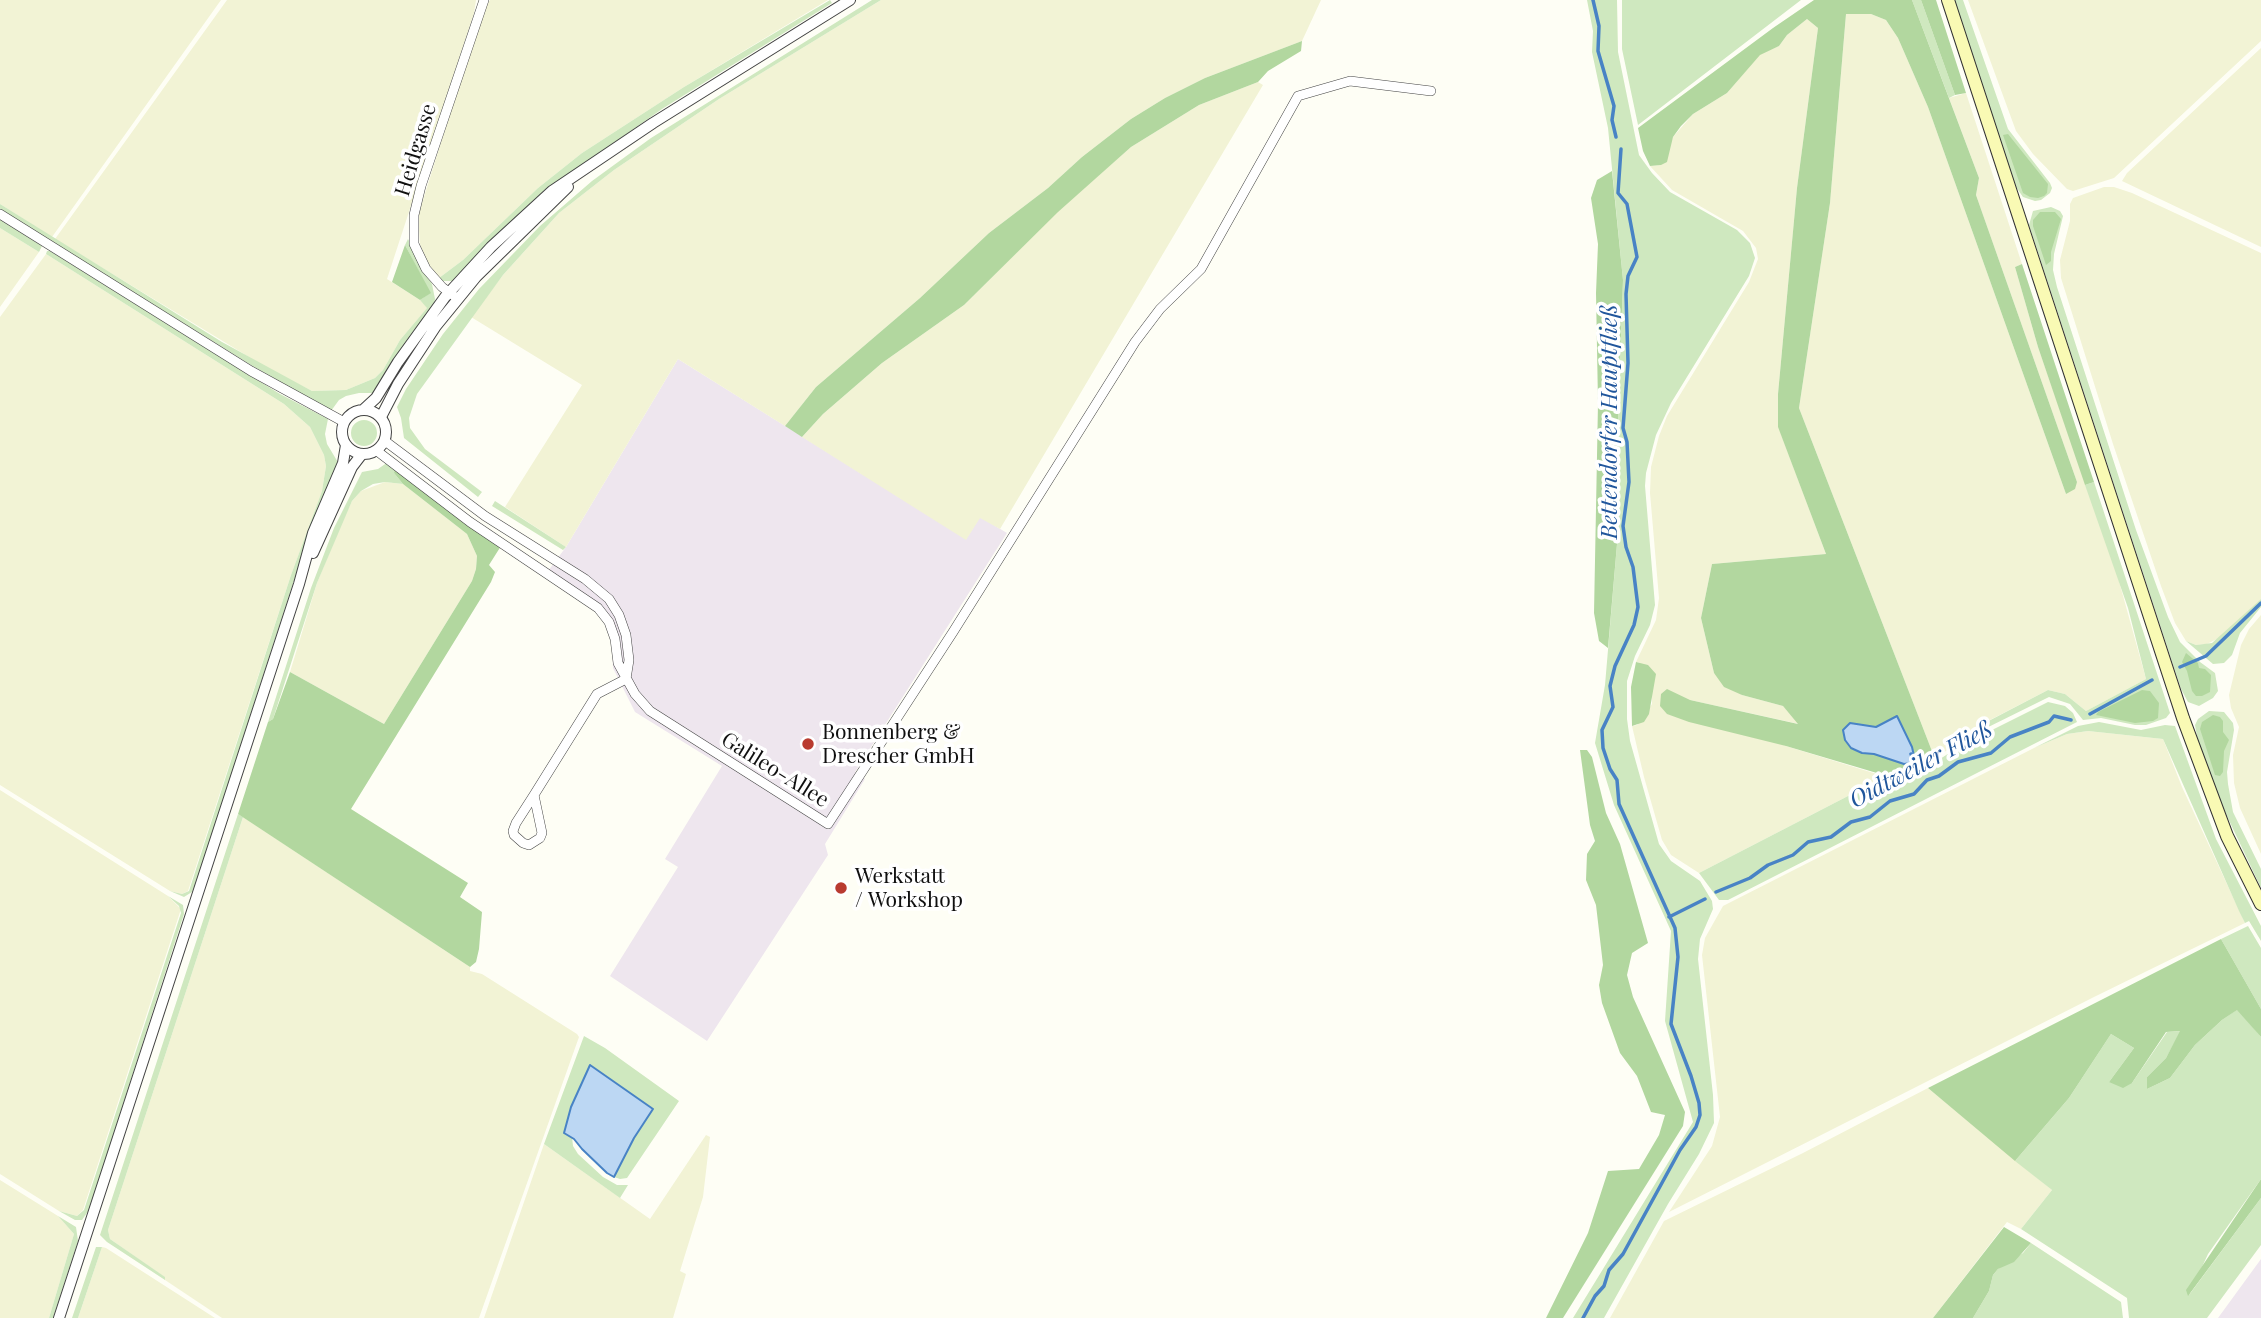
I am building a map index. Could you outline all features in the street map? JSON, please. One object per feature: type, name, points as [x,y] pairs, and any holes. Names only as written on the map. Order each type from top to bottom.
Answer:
[{"type":"main road","points":[[1948,0],[2183,718],[2227,836],[2261,904]]},
{"type":"street","name":"Heidgasse","points":[[454,296],[426,268],[414,244],[414,215],[425,174],[484,0]]},
{"type":"street","points":[[363,410],[376,398],[398,362],[454,296],[585,171],[653,123],[850,0]]},
{"type":"street","name":"Galileo-Allee","points":[[377,451],[470,522],[598,608],[609,622],[615,639],[618,663],[626,679],[650,711],[828,824],[953,632],[1135,342],[1160,309],[1201,269],[1298,96],[1350,81],[1431,90]]},
{"type":"street","points":[[0,214],[251,371],[344,422]]},
{"type":"street","points":[[381,417],[398,384],[454,296]]},
{"type":"street","points":[[363,410],[373,411],[381,417],[386,426],[385,440],[377,451],[362,454],[353,452],[346,445],[342,434],[344,422],[354,412],[363,410]]},
{"type":"street","points":[[385,440],[485,516],[585,579],[609,599],[619,615],[626,635],[629,660],[626,679],[597,694],[534,794],[513,831],[516,839],[529,845],[540,838],[542,833],[534,794]]},
{"type":"street","points":[[60,1318],[299,584],[313,533],[343,463],[346,445]]},
{"type":"street","points":[[299,584],[352,467],[362,454]]},
{"type":"shaded area","points":[[678,359],[966,539],[980,517],[1007,533],[855,772],[865,779],[825,844],[828,855],[707,1041],[610,976],[678,867],[665,859],[722,766],[635,712],[613,668],[612,641],[607,623],[592,605],[545,575],[566,547]]},
{"type":"shaded area","points":[[2261,1259],[2261,1318],[2218,1318]]},
{"type":"green space","points":[[0,0],[221,0],[52,237],[0,204]]},
{"type":"green space","points":[[227,0],[476,0],[387,279],[428,307],[400,340],[383,370],[375,378],[346,390],[312,391],[272,371],[55,239]]},
{"type":"green space","points":[[490,0],[828,0],[684,87],[582,153],[538,188],[463,260],[439,278],[425,259],[420,244],[418,216],[482,11]]},
{"type":"green space","points":[[830,0],[832,3],[662,109],[574,171],[453,281],[439,278],[463,260],[538,188],[582,153],[684,87]]},
{"type":"green space","points":[[872,0],[881,0],[719,99],[614,170],[559,213],[503,275],[417,394],[409,418],[410,428],[425,449],[482,492],[478,497],[404,438],[397,407],[406,389],[443,334],[479,289],[540,226],[592,181],[651,138]]},
{"type":"green space","points":[[881,0],[1321,0],[1302,41],[1205,78],[1165,98],[1131,119],[1082,157],[1048,188],[989,233],[920,298],[816,387],[785,426],[678,359],[566,547],[505,507],[582,385],[471,317],[503,275],[559,213],[614,170],[719,99]]},
{"type":"green space","points":[[1587,0],[1617,0],[1618,52],[1639,155],[1670,192],[1737,230],[1750,243],[1755,258],[1749,276],[1671,403],[1656,435],[1645,486],[1655,605],[1650,625],[1627,681],[1630,741],[1659,844],[1671,861],[1700,881],[1712,901],[1713,909],[1700,939],[1698,959],[1714,1123],[1699,1154],[1604,1318],[1573,1318],[1693,1122],[1665,1021],[1671,931],[1614,805],[1595,743],[1605,685],[1619,521],[1618,423],[1623,280],[1608,128],[1592,52],[1593,31]]},
{"type":"green space","points":[[1622,0],[1801,0],[1638,125],[1622,49]]},
{"type":"green space","points":[[1814,0],[1912,0],[1979,178],[1976,195],[2077,482],[2075,489],[2066,494],[1928,107],[1898,38],[1886,20],[1871,14],[1846,14],[1830,203],[1799,408],[1935,759],[1897,779],[1786,746],[1689,722],[1667,714],[1660,706],[1661,694],[1667,689],[1690,700],[1798,724],[1783,706],[1724,687],[1714,673],[1701,618],[1712,564],[1826,554],[1778,427],[1778,394],[1797,188],[1818,28],[1807,19],[1787,35],[1779,46],[1760,55],[1727,93],[1693,114],[1673,137],[1667,162],[1650,166],[1643,151],[1638,128]]},
{"type":"green space","points":[[1912,0],[1921,0],[1955,95],[1949,98]]},
{"type":"green space","points":[[1921,0],[1936,0],[1966,93],[1955,95]]},
{"type":"green space","points":[[1954,0],[1963,0],[2008,129],[2050,183],[2050,193],[2041,200],[2023,197],[2016,187]]},
{"type":"green space","points":[[1968,0],[2261,0],[2261,41],[2114,178],[2073,191],[2067,189],[2033,154],[2016,131]]},
{"type":"green space","points":[[1846,14],[1871,14],[1886,20],[1898,38],[1928,107],[2066,494],[2077,482],[1976,195],[1979,178],[1949,98],[1966,93],[2022,264],[2015,267],[2038,347],[2117,574],[2146,679],[2086,711],[2065,694],[2048,690],[1957,737],[1958,742],[1935,759],[1799,408],[1830,203]]},
{"type":"green space","points":[[1807,19],[1818,28],[1797,188],[1778,394],[1778,426],[1826,554],[1712,564],[1701,618],[1714,673],[1742,695],[1783,706],[1799,724],[1690,700],[1667,689],[1786,746],[1880,775],[1879,780],[1699,873],[1671,855],[1662,840],[1632,726],[1637,725],[1652,704],[1652,693],[1640,663],[1636,662],[1656,620],[1659,598],[1650,493],[1651,467],[1667,416],[1749,282],[1758,259],[1756,248],[1743,231],[1672,190],[1650,166],[1661,165],[1673,137],[1693,114],[1727,93],[1760,54],[1779,46],[1787,35]]},
{"type":"green space","points":[[1302,41],[1301,51],[1268,71],[1258,82],[1199,105],[1131,147],[1058,212],[964,305],[882,363],[823,414],[802,437],[785,426],[816,387],[920,298],[989,233],[1131,119],[1205,78]]},
{"type":"green space","points":[[2261,48],[2261,247],[2122,181],[2127,173]]},
{"type":"green space","points":[[1258,82],[1263,85],[1000,529],[980,518],[966,540],[802,437],[823,414],[882,363],[964,305],[1058,211],[1131,147],[1199,105]]},
{"type":"green space","points":[[2008,134],[2048,184],[2044,196],[2030,197],[2023,193],[2003,135]]},
{"type":"green space","points":[[1612,171],[1623,280],[1618,423],[1619,521],[1608,648],[1599,641],[1594,613],[1598,244],[1591,198],[1597,180]]},
{"type":"green space","points":[[2104,187],[2132,193],[2261,253],[2261,599],[2221,637],[2207,644],[2196,645],[2186,641],[2175,623],[2113,444],[2061,278],[2060,260],[2070,221],[2070,204],[2073,198]]},
{"type":"green space","points":[[0,204],[222,342],[312,391],[346,390],[375,378],[383,370],[400,340],[427,308],[420,300],[430,293],[405,245],[408,239],[432,284],[435,299],[433,310],[375,393],[346,396],[339,400],[331,411],[251,365],[0,210]]},
{"type":"green space","points":[[2051,207],[2060,211],[2063,216],[2054,254],[2053,270],[2057,287],[2136,530],[2180,642],[2215,673],[2218,691],[2213,698],[2199,706],[2188,702],[2181,689],[2029,225],[2033,211]]},
{"type":"green space","points":[[2040,212],[2055,212],[2061,219],[2051,261],[2046,265],[2033,226],[2033,220]]},
{"type":"green space","points":[[0,219],[42,246],[39,252],[0,228]]},
{"type":"green space","points":[[0,228],[39,252],[0,307]]},
{"type":"green space","points":[[405,245],[431,293],[420,300],[392,282]]},
{"type":"green space","points":[[47,251],[280,394],[328,419],[325,434],[327,444],[339,464],[297,571],[196,882],[192,892],[184,897],[170,891],[182,894],[189,891],[291,575],[322,491],[326,466],[324,455],[310,427],[284,404],[46,254]]},
{"type":"green space","points":[[46,254],[284,404],[310,427],[324,455],[326,466],[322,491],[291,575],[188,891],[182,894],[170,891],[0,785],[0,317]]},
{"type":"green space","points":[[2022,264],[2094,482],[2085,485],[2038,347],[2015,267]]},
{"type":"green space","points":[[364,420],[373,424],[377,433],[373,442],[364,446],[355,442],[351,433],[355,424]]},
{"type":"green space","points":[[388,462],[395,468],[394,473],[403,484],[373,484],[361,491],[352,501],[317,583],[273,719],[268,722],[311,588],[334,528],[362,472],[378,469]]},
{"type":"green space","points":[[395,468],[501,546],[489,565],[495,572],[491,582],[351,809],[468,883],[460,897],[482,912],[479,949],[476,962],[470,967],[238,814],[268,722],[273,719],[290,672],[384,724],[472,581],[477,556],[467,534],[403,484],[394,473]]},
{"type":"green space","points":[[385,482],[403,484],[467,534],[477,556],[472,581],[384,724],[290,672],[317,583],[352,501],[361,491]]},
{"type":"green space","points":[[2094,482],[2170,713],[2166,718],[2146,725],[2101,718],[2083,720],[2070,704],[2049,697],[1958,742],[1956,738],[2048,690],[2065,694],[2086,711],[2146,679],[2128,608],[2085,485]]},
{"type":"green space","points":[[495,501],[566,547],[563,550],[492,506]]},
{"type":"green space","points":[[2261,599],[2261,607],[2240,633],[2232,655],[2224,663],[2213,664],[2186,641],[2196,645],[2212,643]]},
{"type":"green space","points":[[2261,615],[2261,854],[2240,808],[2234,783],[2233,755],[2239,727],[2229,695],[2241,645],[2249,629]]},
{"type":"green space","points":[[2186,653],[2198,663],[2199,668],[2205,669],[2211,675],[2210,692],[2202,696],[2196,696],[2192,691],[2182,662]]},
{"type":"green space","points":[[1636,662],[1648,665],[1656,674],[1649,714],[1644,722],[1632,726],[1631,687]]},
{"type":"green space","points":[[2142,690],[2150,691],[2159,703],[2158,718],[2153,721],[2135,723],[2096,715],[2098,712]]},
{"type":"green space","points":[[2048,702],[2065,706],[2073,713],[2077,722],[1728,900],[1719,900],[1699,873],[1879,780],[1897,783],[1917,774],[1960,746]]},
{"type":"green space","points":[[2209,711],[2224,712],[2233,723],[2228,784],[2233,812],[2261,869],[2261,888],[2217,795],[2198,742],[2195,725],[2198,719]]},
{"type":"green space","points":[[2213,715],[2223,721],[2223,732],[2229,740],[2224,751],[2223,772],[2220,776],[2215,775],[2200,729],[2202,722]]},
{"type":"green space","points":[[2099,722],[2141,730],[2165,725],[2175,726],[2216,839],[2261,926],[2261,941],[2249,921],[2245,923],[2239,911],[2163,739],[2088,731],[2067,734],[2034,748],[2078,726]]},
{"type":"green space","points":[[2088,731],[2163,739],[2182,787],[2245,923],[1669,1212],[1712,1146],[1720,1117],[1702,955],[1705,938],[1723,906],[2034,748],[2067,734]]},
{"type":"green space","points":[[1580,750],[1587,750],[1592,757],[1606,813],[1620,844],[1648,943],[1632,953],[1627,975],[1633,997],[1685,1112],[1683,1126],[1563,1318],[1546,1318],[1588,1233],[1608,1171],[1639,1169],[1659,1135],[1665,1115],[1651,1112],[1637,1076],[1620,1053],[1602,1003],[1599,985],[1603,965],[1596,905],[1586,880],[1587,854],[1595,841],[1590,825]]},
{"type":"green space","points":[[0,790],[168,896],[181,909],[83,1210],[77,1216],[59,1211],[0,1174]]},
{"type":"green space","points":[[238,814],[243,817],[108,1230],[110,1239],[165,1277],[165,1280],[100,1235]]},
{"type":"green space","points":[[243,817],[470,967],[470,971],[482,974],[579,1037],[479,1318],[222,1318],[110,1239],[108,1230]]},
{"type":"green space","points":[[168,896],[183,905],[184,914],[89,1210],[82,1220],[75,1220],[59,1211],[77,1216],[84,1210],[181,913],[179,906]]},
{"type":"green space","points":[[2248,926],[2261,948],[2261,1009],[2221,939]]},
{"type":"green space","points":[[2221,939],[2261,1009],[2261,1037],[2237,1010],[2195,1045],[2170,1078],[2147,1089],[2147,1077],[2166,1058],[2180,1031],[2166,1032],[2132,1083],[2123,1088],[2109,1082],[2134,1048],[2111,1034],[2069,1098],[2015,1161],[1928,1088]]},
{"type":"green space","points":[[2238,1009],[2261,1037],[2261,1179],[2208,1254],[2189,1295],[2261,1198],[2261,1245],[2207,1318],[2129,1318],[2127,1298],[2021,1229],[2052,1190],[2015,1161],[2069,1098],[2111,1034],[2134,1048],[2109,1082],[2132,1083],[2167,1032],[2181,1031],[2166,1058],[2147,1077],[2147,1089],[2170,1078],[2195,1045]]},
{"type":"green space","points":[[584,1036],[679,1101],[627,1178],[614,1177],[653,1109],[590,1065],[571,1107],[564,1133],[572,1137],[578,1154],[603,1177],[617,1185],[628,1185],[620,1198],[544,1144]]},
{"type":"green space","points":[[1928,1088],[2052,1190],[2021,1229],[2007,1222],[1933,1318],[1610,1318],[1664,1221]]},
{"type":"green space","points":[[706,1135],[710,1137],[703,1197],[680,1271],[686,1274],[673,1318],[484,1318],[544,1144],[650,1219]]},
{"type":"green space","points":[[2261,1179],[2261,1198],[2188,1296],[2186,1290]]},
{"type":"green space","points":[[0,1180],[58,1216],[74,1234],[49,1318],[0,1318]]},
{"type":"green space","points":[[58,1216],[76,1227],[78,1241],[53,1318],[49,1318],[74,1234]]},
{"type":"green space","points":[[2004,1227],[2031,1243],[2014,1262],[1998,1269],[1993,1275],[1989,1291],[1973,1318],[1933,1318]]},
{"type":"green space","points":[[2031,1243],[2121,1302],[2123,1318],[1973,1318],[1989,1291],[1993,1275],[2023,1253]]},
{"type":"green space","points":[[96,1247],[102,1247],[78,1318],[72,1318]]},
{"type":"green space","points":[[102,1247],[106,1248],[215,1318],[78,1318]]},
{"type":"water","points":[[1897,716],[1912,747],[1914,756],[1911,763],[1904,764],[1862,753],[1851,748],[1845,740],[1843,730],[1850,723],[1876,727]]},
{"type":"water","points":[[590,1065],[653,1109],[614,1177],[574,1139],[564,1133],[571,1107]]},
{"type":"waterway","name":"Bettendorfer Hauptfließ","points":[[1593,0],[1599,26],[1598,51],[1614,106],[1612,120],[1616,137]]},
{"type":"waterway","name":"Bettendorfer Hauptfließ","points":[[1583,1318],[1604,1286],[1609,1270],[1623,1254],[1680,1150],[1696,1127],[1700,1115],[1691,1076],[1671,1024],[1678,957],[1675,928],[1619,804],[1617,780],[1603,748],[1602,730],[1613,707],[1610,686],[1615,666],[1634,625],[1638,607],[1633,567],[1623,526],[1629,482],[1627,442],[1623,428],[1628,363],[1626,294],[1628,276],[1637,257],[1627,204],[1618,193],[1621,149]]},
{"type":"waterway","name":"Oidtweiler Fließ","points":[[2180,667],[2206,656],[2261,603]]},
{"type":"waterway","name":"Oidtweiler Fließ","points":[[2090,714],[2152,680]]},
{"type":"waterway","name":"Oidtweiler Fließ","points":[[1716,892],[1750,878],[1768,865],[1793,855],[1808,842],[1831,837],[1851,822],[1870,817],[1890,801],[1914,794],[1927,780],[1939,776],[1958,762],[1991,753],[2010,737],[2049,722],[2054,716],[2071,720]]},
{"type":"waterway","points":[[1911,754],[1916,765]]},
{"type":"waterway","name":"Oidtweiler Fließ","points":[[1669,917],[1705,899]]},
{"type":"place","name":"Bonnenberg & Drescher GmbH","points":[[808,744]]},
{"type":"place","name":"Werkstatt / Workshop","points":[[841,888]]}]
